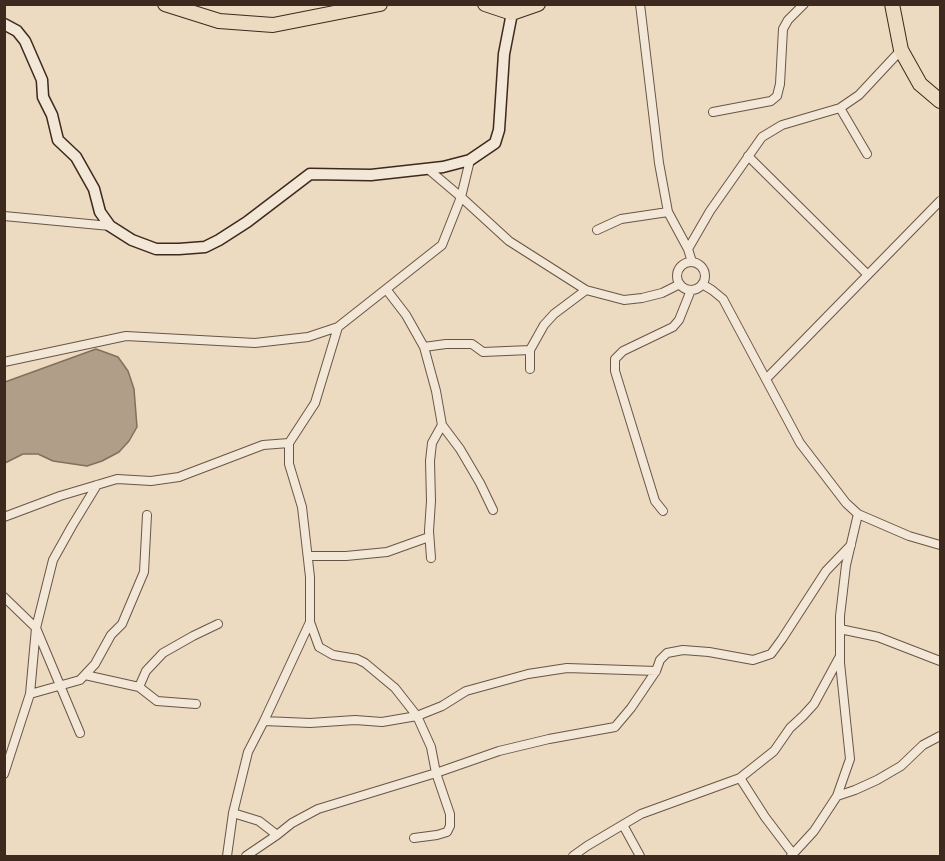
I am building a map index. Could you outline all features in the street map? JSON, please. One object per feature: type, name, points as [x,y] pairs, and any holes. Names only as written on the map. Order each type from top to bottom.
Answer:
[{"type":"highway","points":[[165,4],[219,21],[273,25],[380,4]]},
{"type":"highway","points":[[485,4],[512,13],[538,4]]},
{"type":"highway","points":[[892,4],[901,50],[920,84],[940,101]]},
{"type":"street","points":[[640,4],[659,163],[668,212],[688,249],[692,262]]},
{"type":"street","points":[[713,112],[771,101],[777,96],[780,84],[783,29],[788,20],[804,4]]},
{"type":"street","points":[[4,24],[17,31],[25,41],[42,80],[43,97],[52,115],[58,140],[76,157],[94,189],[100,212],[110,226],[132,240],[156,249],[205,247],[247,222],[310,174],[371,175],[428,169],[470,160],[495,143],[499,130],[504,54],[512,13]]},
{"type":"street","points":[[688,249],[710,211],[762,137],[782,125],[840,108],[859,94],[901,50]]},
{"type":"street","points":[[840,108],[867,154]]},
{"type":"street","points":[[748,156],[867,274]]},
{"type":"street","points":[[4,362],[126,336],[255,343],[308,336],[338,327],[442,245],[461,197],[470,160]]},
{"type":"street","points":[[428,169],[509,241],[586,290],[624,300],[652,296],[680,284]]},
{"type":"street","points":[[765,379],[940,201]]},
{"type":"street","points":[[597,230],[621,219],[668,212]]},
{"type":"street","points":[[4,216],[110,226]]},
{"type":"street","points":[[697,263],[704,270],[705,278],[699,288],[691,290],[680,284],[677,276],[683,265],[697,263]]},
{"type":"street","points":[[702,284],[723,300],[800,443],[846,503],[858,514],[909,536],[940,545]]},
{"type":"street","points":[[386,289],[406,315],[424,347],[442,425],[460,449],[493,510]]},
{"type":"street","points":[[530,369],[530,350],[544,325],[554,314],[586,290]]},
{"type":"street","points":[[663,511],[655,501],[651,490],[615,371],[615,359],[623,351],[673,327],[679,320],[691,290]]},
{"type":"street","points":[[338,327],[315,403],[289,443],[289,464],[302,507],[308,556],[310,622],[319,647],[333,655],[357,658],[395,688],[417,716],[431,747],[436,773],[450,814],[450,826],[447,832],[437,836],[414,838]]},
{"type":"street","points":[[424,347],[472,344],[483,352],[530,350]]},
{"type":"street","points":[[430,558],[430,460],[432,443],[442,425]]},
{"type":"street","points":[[4,517],[60,496],[117,479],[151,481],[179,477],[263,445],[289,443]]},
{"type":"street","points":[[4,774],[30,694],[36,628],[53,560],[97,485]]},
{"type":"street","points":[[740,778],[792,855],[814,831],[837,796],[850,759],[840,655],[840,615],[846,565],[858,514]]},
{"type":"street","points":[[30,694],[80,680],[96,664],[111,635],[122,624],[144,572],[147,515]]},
{"type":"street","points":[[308,556],[346,556],[387,552],[429,537]]},
{"type":"street","points":[[246,856],[292,823],[318,809],[499,751],[615,727],[631,708],[656,672],[660,660],[667,653],[683,650],[709,652],[753,660],[771,654],[826,571],[851,545]]},
{"type":"street","points":[[4,597],[36,628],[80,733]]},
{"type":"street","points":[[227,856],[233,813],[248,752],[310,622]]},
{"type":"street","points":[[139,687],[146,671],[163,653],[218,624]]},
{"type":"street","points":[[840,629],[878,637],[940,661]]},
{"type":"street","points":[[573,856],[641,814],[740,778],[774,751],[790,728],[814,704],[840,655]]},
{"type":"street","points":[[264,721],[382,722],[417,716],[442,706],[466,691],[528,674],[567,668],[656,672]]},
{"type":"street","points":[[86,675],[139,687],[157,701],[196,704]]},
{"type":"street","points":[[837,796],[877,780],[901,766],[923,745],[940,736]]},
{"type":"street","points":[[233,813],[259,821],[277,835]]},
{"type":"street","points":[[623,825],[640,856]]},
{"type":"shaded area","points":[[96,349],[118,357],[128,371],[134,389],[137,427],[129,441],[119,452],[87,466],[53,461],[38,454],[23,454],[5,463],[5,382]]}]
